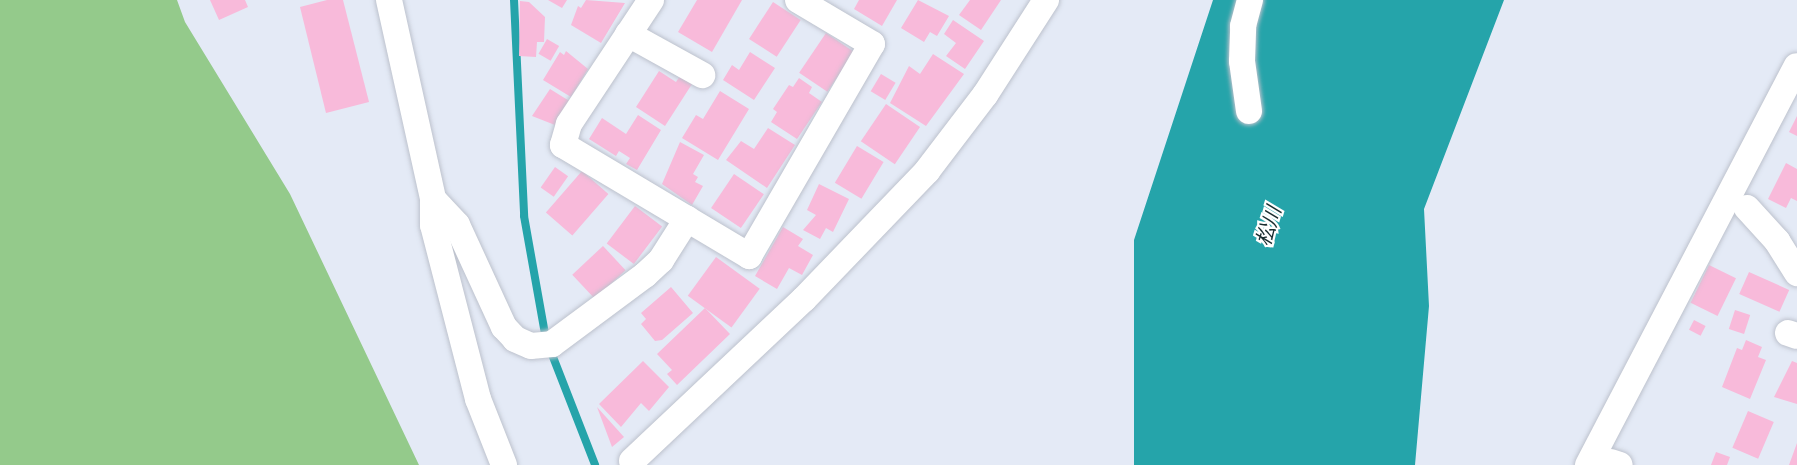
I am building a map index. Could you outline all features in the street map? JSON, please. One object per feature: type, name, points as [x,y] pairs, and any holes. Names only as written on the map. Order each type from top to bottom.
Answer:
[{"type":"street","points":[[389,0],[433,199],[432,225],[478,399],[504,465]]},
{"type":"street","points":[[651,0],[569,123],[563,145],[749,256],[872,44],[798,0]]},
{"type":"street","points":[[632,461],[804,299],[927,171],[985,95],[1046,0]]},
{"type":"street","points":[[1249,111],[1242,61],[1243,26],[1250,0]]},
{"type":"street","points":[[628,34],[702,75]]},
{"type":"street","points":[[1606,464],[1797,66]]},
{"type":"street","points":[[433,199],[457,225],[504,327],[515,339],[531,346],[552,344],[645,275],[661,260],[687,219]]},
{"type":"street","points":[[1747,208],[1777,241],[1797,273]]},
{"type":"green space","points":[[0,0],[177,0],[185,22],[290,194],[419,465],[0,465]]},
{"type":"water","name":"松川","points":[[1213,0],[1504,0],[1424,209],[1429,306],[1415,465],[1134,465],[1134,240]]},
{"type":"building","points":[[210,0],[245,0],[248,7],[219,20]]},
{"type":"building","points":[[327,0],[343,0],[369,102],[326,113],[300,7]]},
{"type":"building","points":[[548,0],[567,0],[562,8]]},
{"type":"building","points":[[586,0],[625,3],[601,43],[571,25],[578,6],[581,8]]},
{"type":"building","points":[[697,0],[742,0],[712,52],[678,32]]},
{"type":"building","points":[[859,0],[897,0],[882,26],[854,9]]},
{"type":"building","points":[[918,0],[949,16],[937,36],[930,32],[924,42],[901,28]]},
{"type":"building","points":[[970,0],[1001,0],[981,30],[959,15]]},
{"type":"building","points":[[520,1],[529,2],[545,17],[544,42],[537,42],[536,57],[519,56]]},
{"type":"building","points":[[773,2],[801,20],[777,57],[749,39]]},
{"type":"building","points":[[953,20],[984,41],[965,69],[946,56],[956,43],[944,34]]},
{"type":"building","points":[[826,33],[854,52],[827,92],[799,73]]},
{"type":"building","points":[[547,39],[559,46],[551,61],[538,54]]},
{"type":"building","points":[[566,51],[588,69],[571,97],[543,80],[560,52],[564,55]]},
{"type":"building","points":[[750,52],[775,68],[754,100],[723,80],[732,65],[739,70]]},
{"type":"building","points":[[933,54],[964,74],[926,126],[890,103],[909,66],[920,74]]},
{"type":"building","points":[[659,71],[676,82],[680,76],[692,84],[665,126],[636,107]]},
{"type":"building","points":[[881,74],[896,83],[885,100],[871,91]]},
{"type":"building","points":[[799,78],[812,87],[809,93],[822,102],[797,139],[771,122],[777,112],[773,109],[789,85],[793,87]]},
{"type":"building","points":[[550,89],[571,102],[555,125],[532,116]]},
{"type":"building","points":[[720,91],[749,109],[718,160],[682,138],[696,115],[703,119]]},
{"type":"building","points":[[886,104],[920,127],[895,164],[861,141]]},
{"type":"building","points":[[638,115],[661,130],[637,170],[626,164],[630,158],[619,151],[616,156],[589,139],[602,118],[626,134]]},
{"type":"building","points":[[1797,116],[1797,136],[1789,132]]},
{"type":"building","points":[[768,128],[795,145],[767,188],[726,160],[741,141],[754,149]]},
{"type":"building","points":[[680,142],[704,155],[693,174],[698,177],[695,182],[703,186],[692,205],[662,184]]},
{"type":"building","points":[[857,146],[884,162],[861,199],[835,183]]},
{"type":"building","points":[[1786,163],[1797,169],[1797,201],[1791,198],[1786,208],[1768,199]]},
{"type":"building","points":[[555,167],[568,176],[554,197],[541,187]]},
{"type":"building","points":[[582,171],[608,194],[572,235],[546,213]]},
{"type":"building","points":[[734,174],[764,194],[741,228],[711,208]]},
{"type":"building","points":[[819,184],[849,199],[833,232],[826,228],[820,239],[803,230],[816,215],[807,210]]},
{"type":"building","points":[[635,206],[662,226],[634,264],[607,244]]},
{"type":"building","points":[[783,227],[803,239],[798,246],[813,255],[802,275],[789,268],[777,289],[755,276]]},
{"type":"building","points":[[603,246],[626,270],[595,299],[572,275]]},
{"type":"building","points":[[716,257],[760,289],[731,328],[688,296]]},
{"type":"building","points":[[1709,265],[1736,278],[1718,316],[1691,303]]},
{"type":"building","points":[[1749,272],[1789,290],[1779,312],[1739,294]]},
{"type":"building","points":[[671,287],[693,313],[662,340],[655,341],[641,324],[646,319],[641,313]]},
{"type":"building","points":[[705,308],[730,334],[677,385],[667,374],[672,370],[657,354]]},
{"type":"building","points":[[1735,310],[1750,315],[1744,334],[1729,329]]},
{"type":"building","points":[[1694,320],[1706,326],[1701,336],[1689,330]]},
{"type":"building","points":[[1746,340],[1762,347],[1758,357],[1766,360],[1750,399],[1722,387],[1737,348],[1742,350]]},
{"type":"building","points":[[643,361],[669,387],[649,411],[641,403],[621,427],[599,404]]},
{"type":"building","points":[[1792,361],[1797,363],[1797,404],[1774,397]]},
{"type":"building","points":[[597,407],[624,437],[612,447]]},
{"type":"building","points":[[1748,411],[1774,422],[1758,459],[1732,448]]},
{"type":"building","points":[[1797,443],[1797,465],[1789,465]]},
{"type":"building","points":[[1716,452],[1730,457],[1727,465],[1711,465]]},
{"type":"waterway","points":[[514,0],[524,216],[546,339],[595,465]]}]
